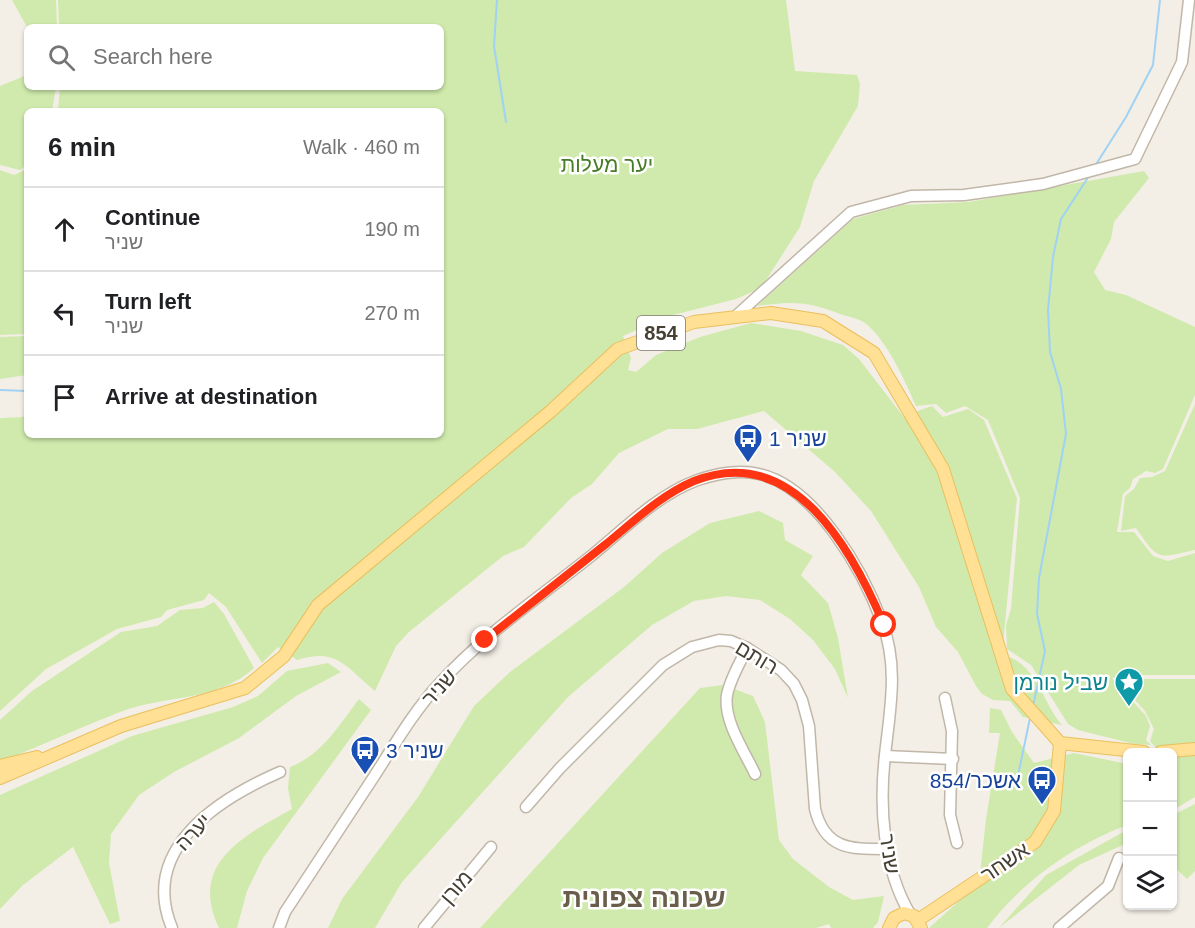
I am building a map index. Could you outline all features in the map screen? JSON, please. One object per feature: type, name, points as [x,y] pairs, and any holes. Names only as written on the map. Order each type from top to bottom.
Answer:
[{"type":"main road","name":"854","points":[[0,778],[120,726],[245,688],[284,656],[318,605],[552,411],[618,349],[694,322],[737,315],[771,313],[823,321],[874,353],[943,469],[1012,689],[1060,743]]},
{"type":"main road","points":[[1060,743],[1123,750]]},
{"type":"main road","name":"אשחר","points":[[892,923],[904,913],[916,921],[1035,842],[1054,811],[1060,743]]},
{"type":"main road","points":[[1177,751],[1195,749]]},
{"type":"main road","name":"854","points":[[0,766],[61,752]]},
{"type":"street","points":[[737,315],[850,212],[911,196],[964,195],[1043,184],[1135,159],[1182,63],[1189,0]]},
{"type":"street","name":"שניר","points":[[279,928],[285,912],[382,764],[439,683],[485,640],[656,504],[681,488],[714,475],[740,472],[760,474],[787,486],[813,509],[855,564],[884,625],[894,689],[885,756],[887,849],[897,892],[916,921]]},
{"type":"street","name":"רותם","points":[[526,807],[560,768],[677,655],[692,647],[719,640],[731,641],[747,648],[782,670],[794,684],[802,700],[809,726],[815,809],[818,823],[826,834],[839,844],[855,849],[887,849]]},
{"type":"street","points":[[747,648],[726,698],[735,732],[755,774]]},
{"type":"street","points":[[945,698],[952,731],[950,815],[957,843]]},
{"type":"street","points":[[885,756],[953,759]]},
{"type":"street","name":"יערה","points":[[172,928],[165,900],[166,875],[174,850],[204,816],[260,781],[280,772]]},
{"type":"street","name":"מורן","points":[[424,928],[491,847]]},
{"type":"street","points":[[1059,928],[1108,886],[1119,858]]},
{"type":"street","name":"שניר","points":[[892,923],[897,892]]},
{"type":"green space","points":[[12,0],[56,0],[57,24],[25,24]]},
{"type":"green space","name":"יער מעלות","points":[[58,0],[786,0],[795,71],[857,75],[860,84],[858,106],[814,181],[800,227],[761,288],[736,299],[669,316],[623,336],[631,358],[628,370],[636,372],[656,355],[700,337],[751,323],[801,331],[843,345],[859,359],[903,416],[932,406],[943,417],[968,409],[984,420],[1017,498],[1002,655],[1014,659],[1031,674],[1062,725],[1023,717],[1010,701],[993,700],[982,694],[958,652],[936,627],[919,587],[871,511],[835,472],[764,411],[697,429],[668,429],[619,453],[592,484],[571,498],[524,547],[503,556],[409,632],[396,646],[375,691],[348,667],[332,658],[322,656],[297,660],[278,647],[262,663],[226,607],[209,593],[204,600],[167,610],[161,617],[117,629],[46,669],[0,711],[0,418],[23,417],[24,415],[24,438],[444,438],[444,108],[58,108],[60,90],[444,90],[444,24],[59,24]]},
{"type":"green space","points":[[24,76],[24,90],[56,90],[52,108],[24,108],[24,167],[20,170],[0,165],[0,86]]},
{"type":"green space","points":[[0,170],[14,175],[24,170],[24,334],[0,335]]},
{"type":"green space","points":[[1144,171],[1149,178],[1114,222],[1111,239],[1094,272],[1105,290],[1126,295],[1195,327],[1195,395],[1163,469],[1155,473],[1146,471],[1133,479],[1130,488],[1123,494],[1117,532],[1134,532],[1153,556],[1168,561],[1195,553],[1195,675],[1124,675],[1112,678],[1146,716],[1150,726],[1146,740],[1151,745],[1134,744],[1078,730],[1068,724],[1031,665],[1007,649],[1006,625],[1011,609],[1020,498],[988,420],[965,406],[946,413],[936,404],[916,406],[888,350],[873,330],[857,319],[810,305],[781,303],[757,306],[853,219],[903,205],[969,202]]},
{"type":"green space","points":[[24,336],[24,375],[0,379],[0,337]]},
{"type":"green space","points":[[1195,404],[1195,550],[1166,556],[1160,555],[1150,547],[1136,528],[1121,531],[1125,496],[1134,489],[1140,478],[1152,477],[1165,471]]},
{"type":"green space","points":[[759,511],[783,523],[785,540],[813,556],[801,575],[828,603],[838,638],[848,698],[835,669],[813,640],[790,619],[760,600],[726,596],[694,601],[652,625],[568,697],[402,882],[375,928],[328,928],[342,899],[418,797],[474,706],[510,672],[624,587],[662,553],[710,523]]},
{"type":"green space","points":[[214,602],[224,614],[254,668],[224,687],[120,712],[0,762],[0,720],[32,691],[121,632],[157,626],[180,610],[203,608]]},
{"type":"green space","points":[[328,663],[341,672],[296,696],[239,738],[174,772],[139,795],[111,834],[109,863],[120,921],[110,924],[73,847],[23,885],[0,909],[0,795],[132,736],[233,707],[258,696],[287,671]]},
{"type":"green space","points":[[1195,679],[1195,797],[1177,808],[1177,748],[1156,748],[1150,741],[1154,729],[1145,711],[1117,680]]},
{"type":"green space","points":[[723,685],[753,696],[765,722],[779,840],[793,859],[829,887],[853,900],[884,896],[878,922],[873,928],[831,928],[829,924],[816,928],[480,928],[700,688]]},
{"type":"green space","points":[[359,699],[371,710],[263,858],[247,891],[237,928],[219,928],[211,905],[211,886],[216,869],[226,854],[240,841],[292,809],[288,788],[290,767],[321,747]]},
{"type":"green space","points":[[990,708],[1001,710],[1012,732],[1034,763],[1074,753],[1123,763],[1123,827],[1068,854],[1032,880],[987,928],[929,928],[979,883],[986,819],[1000,733],[989,733]]},
{"type":"green space","points":[[1195,804],[1195,871],[1187,879],[1177,870],[1177,813]]},
{"type":"green space","points":[[1123,832],[1123,845],[1079,865],[999,928],[1046,875]]},
{"type":"waterway","points":[[497,0],[494,46],[506,122]]},
{"type":"waterway","points":[[1095,166],[1126,117],[1153,65],[1160,0]]},
{"type":"waterway","points":[[1033,706],[1045,651],[1037,614],[1039,578],[1066,434],[1061,389],[1050,352],[1048,310],[1053,257],[1061,219],[1089,176]]},
{"type":"waterway","points":[[0,390],[24,391]]},
{"type":"waterway","points":[[1016,785],[1030,718]]},
{"type":"place","name":"שניר 1","points":[[748,464]]},
{"type":"place","name":"שביל נורמן","points":[[1129,708]]},
{"type":"place","name":"שניר 3","points":[[365,776]]},
{"type":"place","name":"אשכר/854","points":[[1042,806]]},
{"type":"district","name":"שכונה צפונית","points":[[644,898]]},
{"type":"route","points":[[485,640],[656,504],[695,481],[714,475],[740,472],[760,474],[787,486],[813,509],[855,564],[884,625]]}]
